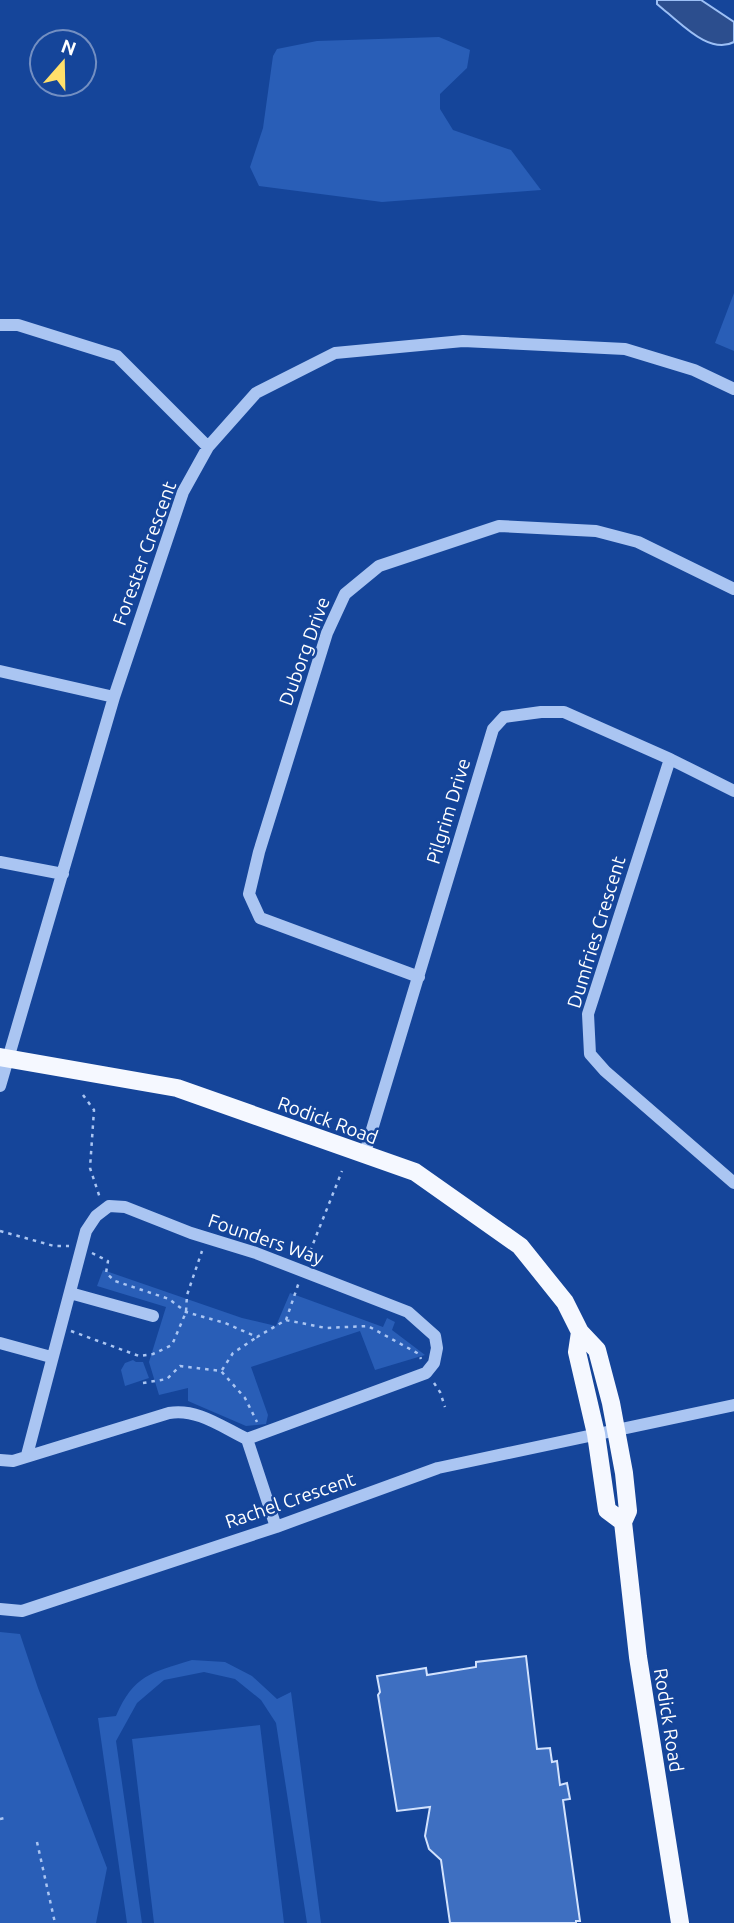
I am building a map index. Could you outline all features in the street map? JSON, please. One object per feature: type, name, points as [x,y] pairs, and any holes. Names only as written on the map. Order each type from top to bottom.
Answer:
[{"type":"main road","name":"Rodick Road","points":[[4,1057],[177,1088],[415,1172],[520,1246],[565,1302],[580,1332],[597,1350],[624,1473],[628,1511],[623,1522],[638,1657],[680,1923]]},
{"type":"main road","name":"Rodick Road","points":[[580,1332],[577,1352],[596,1434],[607,1510],[623,1522]]},
{"type":"street","points":[[0,325],[18,325],[117,356],[208,447]]},
{"type":"street","name":"Forester Crescent","points":[[4,1057],[63,874],[114,697],[183,492],[208,447],[256,393],[335,353],[463,341],[625,349],[694,370],[734,389]]},
{"type":"street","name":"Duborg Drive","points":[[419,977],[260,918],[249,894],[259,852],[327,633],[345,594],[379,566],[499,526],[596,531],[638,542],[734,589]]},
{"type":"street","points":[[0,671],[114,697]]},
{"type":"street","name":"Pilgrim Drive","points":[[364,1156],[493,729],[504,718],[541,712],[564,712],[734,791]]},
{"type":"street","name":"Dumfries Crescent","points":[[670,759],[589,1014],[590,1054],[605,1071],[734,1183]]},
{"type":"street","points":[[0,862],[63,874]]},
{"type":"street","points":[[0,1086],[4,1057]]},
{"type":"street","name":"Founders Way","points":[[103,1210],[110,1206],[125,1207],[191,1233],[256,1253],[408,1312],[435,1336],[437,1348],[434,1363],[426,1372]]},
{"type":"street","points":[[27,1455],[86,1231],[103,1210]]},
{"type":"street","points":[[70,1293],[153,1316]]},
{"type":"street","points":[[0,1343],[51,1356]]},
{"type":"street","points":[[0,1460],[13,1461],[181,1411],[253,1437],[426,1372]]},
{"type":"street","name":"Rachel Crescent","points":[[0,1609],[22,1611],[276,1527],[438,1468],[734,1405]]},
{"type":"street","points":[[253,1437],[276,1527]]},
{"type":"path","points":[[83,1095],[94,1110],[90,1168],[103,1210]]},
{"type":"path","points":[[0,1231],[54,1247],[82,1249],[108,1261],[106,1273],[115,1281],[169,1299],[186,1312]]},
{"type":"path","points":[[286,1320],[327,1328],[368,1326],[419,1354],[426,1372],[440,1392],[445,1407]]},
{"type":"path","points":[[221,1371],[233,1353],[257,1338]]},
{"type":"path","points":[[143,1383],[167,1379],[180,1366],[221,1371],[245,1398],[256,1418],[253,1437]]},
{"type":"path","points":[[0,1819],[5,1818]]},
{"type":"path","points":[[37,1842],[55,1923]]},
{"type":"shaded area","points":[[657,0],[701,0],[734,22],[734,42],[725,45],[706,41],[664,10],[657,4]]},
{"type":"shaded area","points":[[439,37],[470,50],[467,68],[440,94],[440,109],[453,130],[511,150],[541,190],[382,202],[259,186],[250,167],[263,128],[273,56],[277,49],[317,41]]},
{"type":"shaded area","points":[[734,293],[734,351],[715,343]]},
{"type":"shaded area","points":[[103,1270],[242,1318],[276,1326],[290,1293],[383,1327],[387,1318],[395,1322],[392,1330],[425,1355],[375,1370],[360,1331],[251,1367],[268,1415],[266,1424],[246,1426],[188,1401],[188,1388],[159,1395],[149,1362],[166,1307],[97,1286]]},
{"type":"shaded area","points":[[133,1360],[143,1362],[149,1378],[125,1386],[121,1370],[125,1363]]},
{"type":"shaded area","points":[[0,1632],[20,1634],[107,1868],[96,1923],[0,1923]]},
{"type":"shaded area","points":[[192,1660],[225,1662],[252,1676],[277,1699],[291,1692],[321,1923],[307,1923],[276,1723],[261,1700],[235,1679],[204,1672],[164,1680],[137,1703],[116,1741],[142,1923],[127,1923],[98,1718],[116,1716],[130,1692],[145,1678],[165,1668]]},
{"type":"shaded area","points":[[260,1725],[284,1923],[154,1923],[132,1739]]},
{"type":"building","points":[[526,1656],[537,1749],[550,1748],[552,1762],[557,1761],[560,1785],[567,1783],[570,1799],[563,1800],[580,1921],[450,1923],[441,1860],[429,1849],[425,1836],[430,1807],[397,1811],[377,1676],[426,1668],[427,1675],[476,1667],[476,1662]]}]
